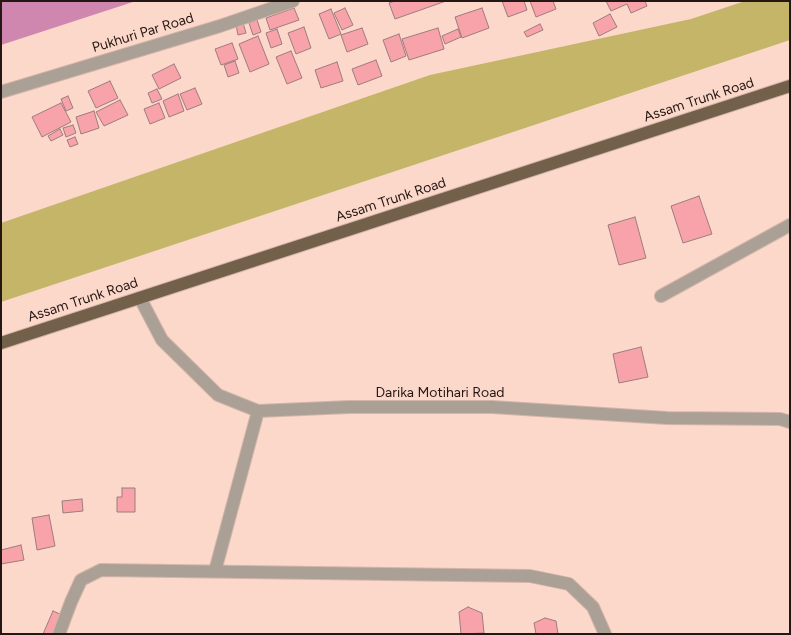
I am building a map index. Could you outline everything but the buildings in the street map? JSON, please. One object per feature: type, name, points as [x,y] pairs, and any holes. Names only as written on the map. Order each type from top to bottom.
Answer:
[{"type":"highway","name":"Assam Trunk Road","points":[[1,343],[790,86]]},
{"type":"street","name":"Pukhuri Par Road","points":[[1,92],[220,26],[293,1]]},
{"type":"street","points":[[661,296],[790,225]]},
{"type":"street","name":"Darika Motihari Road","points":[[140,298],[162,340],[218,395],[256,417],[349,407],[492,407],[667,418],[780,419],[790,422]]},
{"type":"street","points":[[215,572],[256,417]]},
{"type":"street","points":[[59,634],[70,602],[81,580],[101,570],[530,576],[569,584],[593,607],[605,634]]},
{"type":"shaded area","points":[[1,1],[136,1],[1,45]]},
{"type":"shaded area","points":[[745,1],[790,1],[790,40],[1,302],[1,223],[430,75],[691,19]]}]
